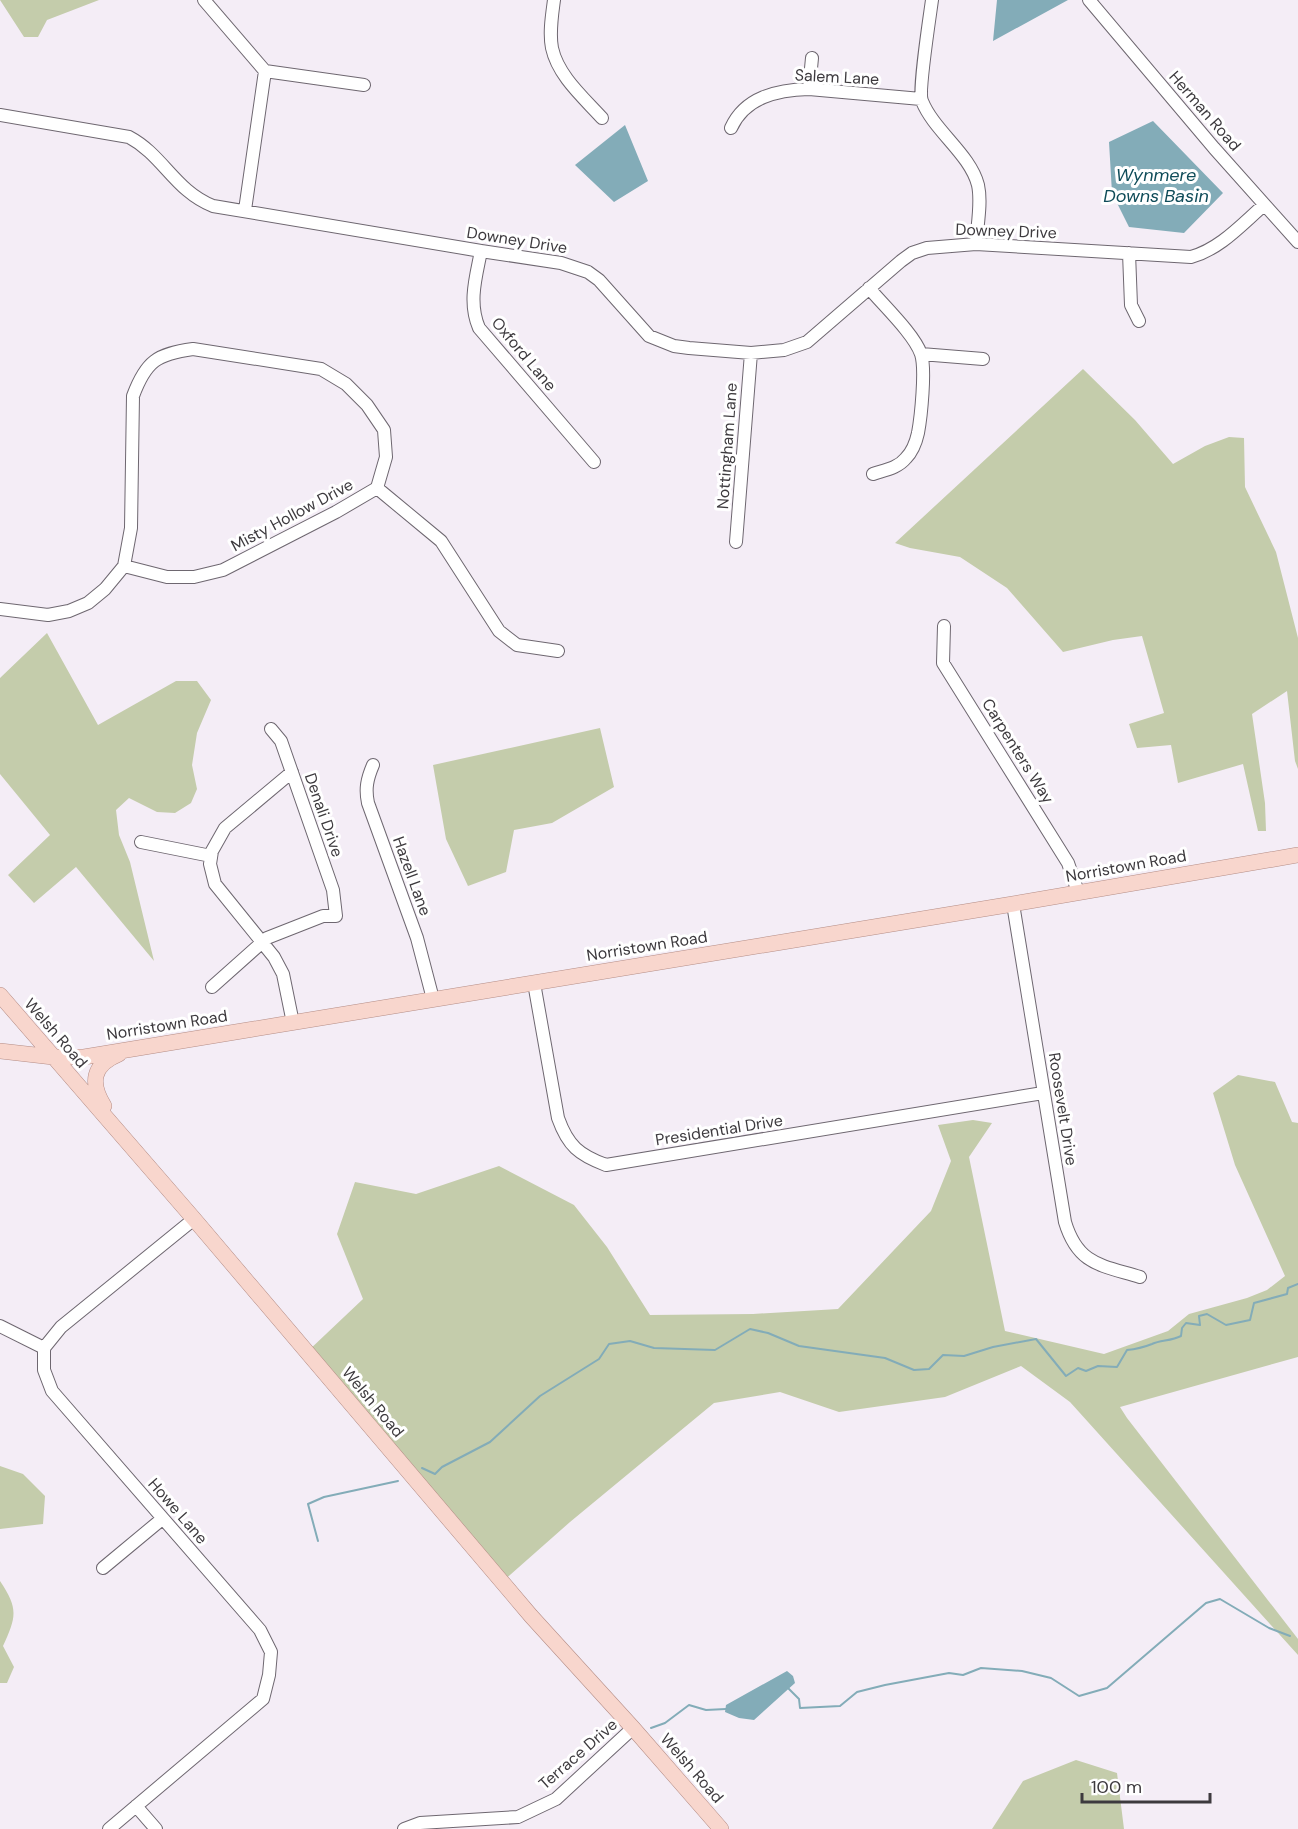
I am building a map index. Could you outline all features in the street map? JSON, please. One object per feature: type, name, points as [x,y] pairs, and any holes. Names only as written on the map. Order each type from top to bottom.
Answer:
[{"type":"main road","name":"Norristown Road","points":[[0,1051],[53,1057],[84,1057],[131,1050],[1298,855]]},
{"type":"main road","name":"Welsh Road","points":[[0,995],[194,1219],[531,1617],[633,1728],[721,1829]]},
{"type":"main road","points":[[131,1050],[106,1061],[99,1069],[94,1087],[133,1148]]},
{"type":"street","points":[[204,0],[265,71],[364,85]]},
{"type":"street","points":[[554,0],[551,38],[555,57],[566,77],[602,118]]},
{"type":"street","points":[[932,0],[921,99],[944,136],[966,162],[976,179],[979,198],[976,244]]},
{"type":"street","name":"Herman Road","points":[[1089,0],[1298,242]]},
{"type":"street","points":[[809,89],[812,58]]},
{"type":"street","points":[[245,210],[265,71]]},
{"type":"street","name":"Salem Lane","points":[[731,128],[737,115],[760,97],[794,89],[921,99]]},
{"type":"street","name":"Downey Drive","points":[[0,115],[129,137],[142,144],[188,193],[199,201],[213,206],[561,262],[588,272],[599,280],[649,336],[661,342],[689,348],[751,353],[784,350],[807,342],[868,288],[912,254],[940,246],[976,244],[1180,258],[1202,254],[1216,246],[1264,205]]},
{"type":"street","name":"Oxford Lane","points":[[482,251],[472,296],[475,320],[479,328],[594,462]]},
{"type":"street","points":[[1129,253],[1131,305],[1139,321]]},
{"type":"street","points":[[868,288],[912,338],[921,354],[923,375],[918,433],[914,446],[898,466],[873,474]]},
{"type":"street","name":"Misty Hollow Drive","points":[[0,609],[48,615],[69,611],[88,603],[105,589],[124,566],[131,528],[134,396],[139,380],[152,362],[171,352],[193,348],[321,369],[346,384],[367,405],[384,430],[386,456],[377,488],[336,512],[223,570],[194,577],[167,577],[124,566]]},
{"type":"street","name":"Nottingham Lane","points":[[736,542],[751,353]]},
{"type":"street","points":[[921,354],[983,359]]},
{"type":"street","points":[[377,488],[441,541],[499,631],[517,645],[558,651]]},
{"type":"street","name":"Carpenters Way","points":[[944,626],[943,663],[1068,863],[1078,892]]},
{"type":"street","name":"Denali Drive","points":[[262,942],[276,933],[323,916],[336,916],[333,890],[292,772],[281,741],[271,729]]},
{"type":"street","name":"Hazell Lane","points":[[373,765],[367,778],[365,792],[417,938],[433,999]]},
{"type":"street","points":[[292,772],[225,828],[211,856],[212,876],[215,884],[274,957],[283,974],[293,1023]]},
{"type":"street","points":[[141,842],[211,856]]},
{"type":"street","name":"Roosevelt Drive","points":[[1012,904],[1065,1222],[1074,1246],[1093,1262],[1140,1277]]},
{"type":"street","points":[[212,987],[262,942]]},
{"type":"street","name":"Presidential Drive","points":[[534,983],[558,1118],[564,1136],[580,1153],[606,1165],[1043,1093]]},
{"type":"street","points":[[0,1326],[44,1348],[61,1327],[194,1219]]},
{"type":"street","name":"Howe Lane","points":[[44,1348],[44,1370],[52,1391],[260,1630],[271,1652],[269,1675],[263,1699],[109,1829]]},
{"type":"street","points":[[103,1568],[162,1519]]},
{"type":"street","name":"Terrace Drive","points":[[404,1829],[420,1822],[467,1824],[518,1817],[556,1799],[633,1728]]},
{"type":"street","points":[[136,1806],[156,1829]]},
{"type":"green space","points":[[0,0],[99,0],[47,20],[38,37],[24,37]]},
{"type":"green space","points":[[1083,369],[1135,420],[1173,464],[1205,446],[1229,437],[1244,438],[1245,487],[1276,552],[1298,638],[1298,769],[1295,761],[1287,691],[1252,714],[1265,803],[1266,831],[1258,831],[1243,764],[1178,783],[1171,745],[1137,748],[1129,724],[1164,713],[1142,636],[1113,640],[1063,652],[1007,588],[960,557],[895,543]]},
{"type":"green space","points":[[47,633],[98,725],[176,681],[197,681],[211,700],[197,733],[192,765],[197,789],[191,803],[175,813],[157,812],[129,798],[116,810],[119,835],[130,862],[154,961],[76,867],[34,903],[8,875],[50,835],[0,774],[0,678]]},
{"type":"green space","points":[[600,728],[614,787],[552,823],[514,830],[506,872],[468,886],[446,839],[433,765]]},
{"type":"green space","points":[[1238,1075],[1275,1082],[1292,1122],[1298,1123],[1298,1357],[1120,1407],[1298,1639],[1298,1655],[1070,1402],[1021,1366],[945,1397],[839,1412],[780,1392],[714,1403],[570,1522],[502,1582],[307,1352],[363,1299],[337,1234],[355,1182],[416,1194],[499,1166],[574,1205],[607,1247],[650,1315],[753,1314],[838,1309],[931,1211],[951,1161],[938,1125],[973,1120],[992,1123],[969,1157],[1005,1331],[1104,1354],[1168,1331],[1189,1314],[1267,1290],[1285,1276],[1235,1165],[1213,1093]]},
{"type":"green space","points":[[0,1466],[23,1474],[45,1496],[43,1524],[0,1529]]},
{"type":"green space","points":[[0,1581],[10,1599],[14,1613],[11,1628],[3,1646],[14,1667],[7,1683],[0,1683]]},
{"type":"green space","points":[[1076,1760],[1117,1773],[1124,1829],[992,1829],[1023,1781]]},
{"type":"water","points":[[997,0],[1068,0],[993,41]]},
{"type":"water","name":"Wynmere Downs Basin","points":[[1153,121],[1223,193],[1184,233],[1129,227],[1112,193],[1109,142]]},
{"type":"water","points":[[625,125],[648,181],[614,202],[575,165]]},
{"type":"water","points":[[787,1671],[793,1676],[795,1683],[754,1720],[739,1718],[725,1712],[726,1705]]},
{"type":"waterway","points":[[422,1468],[435,1474],[442,1467],[490,1442],[540,1396],[599,1359],[609,1344],[630,1341],[654,1348],[715,1350],[750,1329],[768,1333],[799,1346],[885,1358],[914,1370],[929,1369],[943,1355],[964,1356],[993,1347],[1036,1339],[1066,1376],[1078,1368],[1086,1371],[1098,1366],[1117,1367],[1127,1350],[1181,1336],[1182,1328],[1186,1323],[1200,1325],[1199,1316],[1207,1314],[1226,1325],[1250,1320],[1254,1303],[1287,1294],[1288,1288],[1298,1284]]},
{"type":"waterway","points":[[318,1541],[308,1504],[324,1497],[398,1481]]},
{"type":"waterway","points":[[788,1688],[799,1699],[800,1708],[840,1706],[857,1692],[949,1673],[963,1675],[981,1668],[1022,1671],[1051,1678],[1079,1696],[1107,1688],[1206,1603],[1220,1599],[1269,1628],[1290,1636]]},
{"type":"waterway","points":[[651,1728],[665,1723],[689,1705],[706,1710],[726,1709]]}]
